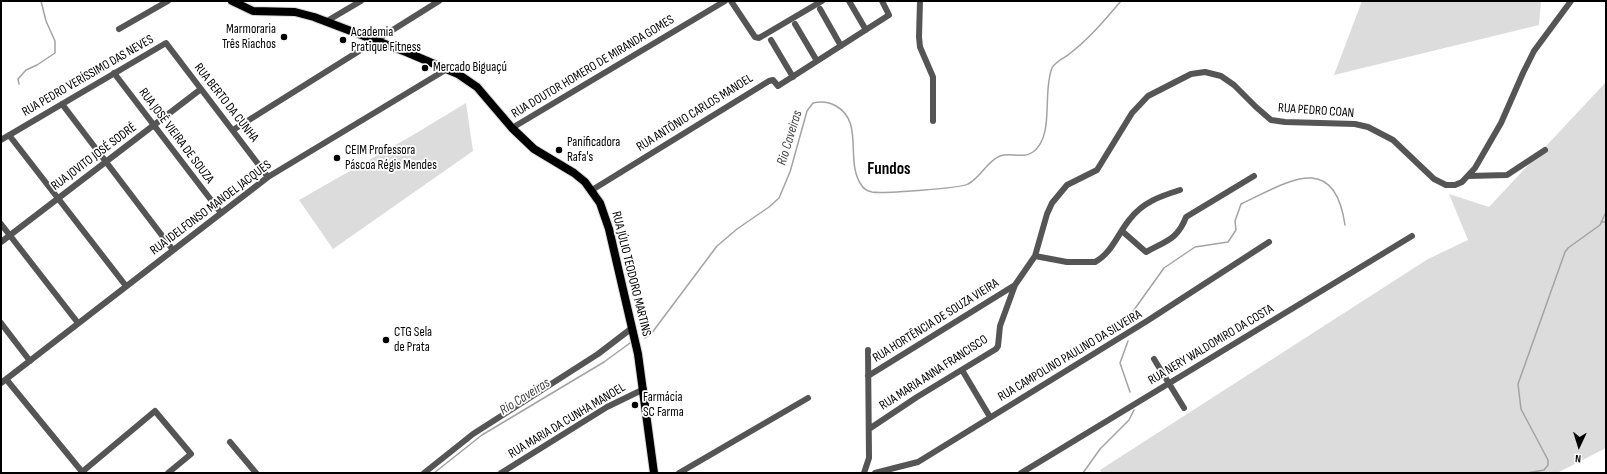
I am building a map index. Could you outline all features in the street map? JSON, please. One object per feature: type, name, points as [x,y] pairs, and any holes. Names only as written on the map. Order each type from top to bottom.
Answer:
[{"type":"main road","name":"RUA JÚLIO TEODORO MARTINS","points":[[232,1],[252,11],[295,12],[327,21],[447,69],[477,87],[512,128],[534,149],[574,173],[592,190],[607,220],[632,328],[644,388],[654,473]]},
{"type":"street","points":[[119,29],[168,1]]},
{"type":"street","points":[[327,21],[361,1]]},
{"type":"street","points":[[233,130],[439,1]]},
{"type":"street","name":"RUA DOUTOR HOMERO DE MIRANDA GOMES","points":[[512,128],[725,1]]},
{"type":"street","points":[[730,1],[755,37],[759,38],[822,1]]},
{"type":"street","points":[[849,1],[866,30]]},
{"type":"street","name":"RUA ANTÔNIO CARLOS MANOEL","points":[[592,190],[769,81],[773,80],[778,86],[866,30],[889,15],[882,1]]},
{"type":"street","points":[[920,1],[920,47],[933,77],[933,121]]},
{"type":"street","name":"RUA PEDRO COAN","points":[[1015,285],[1035,256],[1047,214],[1052,204],[1067,185],[1097,170],[1138,105],[1148,96],[1185,76],[1198,73],[1212,74],[1228,79],[1272,120],[1285,122],[1355,124],[1368,127],[1393,140],[1438,182],[1446,185],[1456,185],[1469,176],[1476,168],[1501,123],[1522,73],[1534,51],[1571,1]]},
{"type":"street","points":[[820,9],[841,46]]},
{"type":"street","points":[[794,24],[818,61]]},
{"type":"street","points":[[770,40],[793,77]]},
{"type":"street","name":"RUA BERTO DA CUNHA","points":[[166,43],[268,177]]},
{"type":"street","name":"RUA PEDRO VERÍSSIMO DAS NEVES","points":[[1,140],[166,43]]},
{"type":"street","name":"RUA IDELFONSO MANOEL JACQUES","points":[[3,381],[268,177],[447,69]]},
{"type":"street","name":"RUA JOSÉ VIEIRA DE SOUZA","points":[[114,73],[221,213]]},
{"type":"street","name":"RUA JOVITO JOSÉ SODRÉ","points":[[1,242],[201,89]]},
{"type":"street","points":[[62,104],[173,250]]},
{"type":"street","points":[[9,135],[126,286]]},
{"type":"street","points":[[1469,176],[1507,175],[1546,150]]},
{"type":"street","points":[[1122,231],[1146,252],[1177,234],[1182,229],[1186,217],[1254,176]]},
{"type":"street","points":[[1035,256],[1067,262],[1095,262],[1109,250],[1136,211],[1148,202],[1180,190]]},
{"type":"street","points":[[1,224],[78,323]]},
{"type":"street","name":"RUA NERY WALDOMIRO DA COSTA","points":[[1021,473],[1412,236]]},
{"type":"street","name":"RUA CAMPOLINO PAULINO DA SILVEIRA","points":[[875,473],[914,464],[1147,321],[1269,242]]},
{"type":"street","name":"RUA MARIA ANNA FRANCISCO","points":[[869,428],[996,349],[998,346],[1000,326],[1015,285]]},
{"type":"street","name":"RUA HORTÊNCIA DE SOUZA VIEIRA","points":[[868,376],[1015,285]]},
{"type":"street","points":[[1,323],[30,360]]},
{"type":"street","points":[[424,473],[474,434],[611,345],[632,328]]},
{"type":"street","points":[[864,473],[869,458],[868,350]]},
{"type":"street","points":[[1154,359],[1184,408]]},
{"type":"street","points":[[962,370],[990,417]]},
{"type":"street","points":[[3,381],[82,472],[155,411],[191,454],[171,472]]},
{"type":"street","name":"RUA MARIA DA CUNHA MANOEL","points":[[502,473],[607,406],[644,388]]},
{"type":"street","points":[[679,473],[808,398]]},
{"type":"street","points":[[230,442],[256,473]]},
{"type":"shaded area","points":[[1362,1],[1541,1],[1539,25],[1334,75]]},
{"type":"shaded area","points":[[1606,82],[1606,448],[1557,473],[1102,473],[1100,470],[1428,259],[1468,240],[1449,194],[1489,207]]},
{"type":"shaded area","points":[[466,103],[473,151],[333,249],[299,200]]},
{"type":"waterway","points":[[19,84],[18,79],[26,70],[37,65],[55,53],[55,41],[46,21],[41,1]]},
{"type":"waterway","name":"Rio Caveiras","points":[[645,338],[651,334],[717,246],[779,198],[790,172],[807,111],[813,103],[822,102],[831,104],[845,113],[850,122],[852,132],[854,166],[857,176],[862,186],[866,190],[872,192],[905,191],[963,186],[973,181],[995,158],[1004,155],[1029,154],[1040,145],[1044,136],[1046,125],[1049,78],[1053,66],[1076,49],[1090,36],[1121,1]]},
{"type":"waterway","points":[[1121,328],[1164,268],[1195,247],[1228,242],[1236,230],[1235,221],[1241,204],[1275,188],[1291,181],[1306,178],[1319,179],[1330,187],[1339,201],[1345,225]]},
{"type":"waterway","points":[[1527,473],[1544,470],[1548,465],[1548,460],[1521,409],[1518,384],[1565,252],[1568,248],[1600,225],[1606,212]]},
{"type":"waterway","points":[[1601,222],[1606,222]]},
{"type":"waterway","points":[[1128,341],[1120,363],[1130,392]]},
{"type":"waterway","name":"Rio Caveiras","points":[[434,473],[482,435],[604,362],[630,343]]},
{"type":"waterway","points":[[1083,473],[1100,449],[1129,420],[1134,410]]},
{"type":"place","name":"Marmoraria Três Riachos","points":[[284,37]]},
{"type":"place","name":"Academia Pratique Fitness","points":[[343,40]]},
{"type":"place","name":"Mercado Biguaçú","points":[[425,68]]},
{"type":"place","name":"Panificadora Rafa's","points":[[559,150]]},
{"type":"place","name":"CEIM Professora Páscoa Régis Mendes","points":[[337,158]]},
{"type":"place","name":"CTG Sela de Prata","points":[[386,340]]},
{"type":"place","name":"Farmácia SC Farma","points":[[635,405]]},
{"type":"district","name":"Fundos","points":[[889,170]]}]
